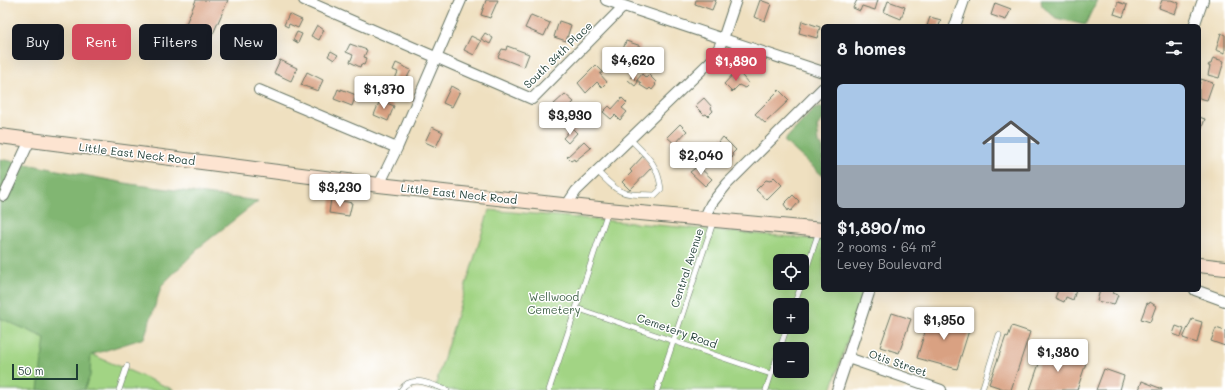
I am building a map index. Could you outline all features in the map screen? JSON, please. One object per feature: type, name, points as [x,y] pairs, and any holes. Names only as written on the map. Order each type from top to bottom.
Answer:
[{"type":"main road","name":"Little East Neck Road","points":[[0,136],[379,185],[566,206],[821,230]]},
{"type":"main road","points":[[1201,265],[1225,268]]},
{"type":"street","points":[[304,0],[436,57]]},
{"type":"street","points":[[379,185],[397,148],[461,0]]},
{"type":"street","points":[[606,0],[821,71]]},
{"type":"street","points":[[566,206],[576,191],[714,58],[723,39],[736,0]]},
{"type":"street","points":[[956,24],[964,0]]},
{"type":"street","points":[[1195,24],[1203,0]]},
{"type":"street","name":"South 34th Place","points":[[436,57],[532,99],[624,6]]},
{"type":"street","points":[[259,90],[397,148]]},
{"type":"street","points":[[709,220],[711,204],[727,184],[821,90]]},
{"type":"street","points":[[4,196],[30,140]]},
{"type":"street","points":[[837,390],[869,292]]},
{"type":"street","points":[[1200,292],[1225,301]]},
{"type":"street","name":"Otis Street","points":[[848,358],[941,390]]},
{"type":"lane","points":[[597,171],[613,187],[625,194],[655,195],[659,193],[661,189],[657,169],[654,163],[630,139]]},
{"type":"lane","points":[[548,390],[608,210]]},
{"type":"lane","name":"Central Avenue","points":[[657,390],[674,340],[709,220]]},
{"type":"lane","points":[[809,263],[821,230]]},
{"type":"lane","name":"Cemetery Road","points":[[576,308],[771,374]]},
{"type":"lane","points":[[766,390],[785,334]]},
{"type":"lane","points":[[982,390],[999,335]]},
{"type":"lane","points":[[119,390],[127,366]]},
{"type":"lane","points":[[401,390],[409,382],[417,381],[447,390]]},
{"type":"green space","points":[[1041,0],[1097,0],[1085,24],[1056,18],[1042,6]]},
{"type":"green space","points":[[821,107],[821,122],[817,126],[819,143],[821,146],[821,174],[784,141],[814,109]]},
{"type":"green space","points":[[0,159],[130,184],[258,201],[202,245],[162,285],[144,338],[91,355],[90,376],[84,390],[38,390],[45,338],[0,318]]},
{"type":"green space","name":"Wellwood Cemetery","points":[[489,210],[821,240],[821,292],[863,292],[831,390],[434,390]]},
{"type":"green space","points":[[0,315],[174,390],[0,390]]},
{"type":"building","points":[[196,0],[228,0],[212,36],[212,24],[186,24]]},
{"type":"building","points":[[486,0],[498,0],[490,18],[481,15]]},
{"type":"building","points":[[696,0],[716,0],[712,10],[695,4]]},
{"type":"building","points":[[760,0],[771,4],[765,21],[754,17]]},
{"type":"building","points":[[857,0],[878,0],[875,10],[862,6],[860,11],[853,8]]},
{"type":"building","points":[[1162,0],[1171,0],[1179,3],[1175,14],[1159,8]]},
{"type":"building","points":[[888,1],[905,7],[901,19],[884,12]]},
{"type":"building","points":[[1118,2],[1127,5],[1123,17],[1114,14]]},
{"type":"building","points":[[995,3],[1011,9],[1006,20],[991,15]]},
{"type":"building","points":[[289,14],[302,20],[298,28],[289,24],[288,27],[284,25]]},
{"type":"building","points":[[531,15],[550,23],[544,36],[525,28]]},
{"type":"building","points":[[930,17],[941,20],[940,24],[928,24]]},
{"type":"building","points":[[559,21],[571,25],[566,41],[554,37]]},
{"type":"building","points":[[802,21],[820,27],[817,38],[799,33]]},
{"type":"building","points":[[317,25],[324,30],[319,40],[311,36]]},
{"type":"building","points":[[297,32],[302,34],[298,43],[293,40]]},
{"type":"building","points":[[485,33],[493,38],[490,44],[481,39]]},
{"type":"building","points":[[1221,33],[1225,35],[1225,53],[1216,50]]},
{"type":"building","points":[[471,36],[481,41],[474,55],[464,50]]},
{"type":"building","points":[[626,41],[641,46],[637,58],[622,52]]},
{"type":"building","points":[[350,44],[367,50],[364,57],[367,58],[364,65],[361,64],[360,67],[350,62],[353,55],[346,52]]},
{"type":"building","points":[[507,46],[529,54],[524,67],[498,57],[502,49],[506,50]]},
{"type":"building","points":[[331,51],[338,55],[334,60],[328,56]]},
{"type":"building","points":[[1213,58],[1224,61],[1219,78],[1208,75],[1210,66],[1208,66],[1211,64]]},
{"type":"building","points":[[280,60],[297,68],[291,81],[274,73]]},
{"type":"building","points":[[396,63],[411,70],[401,89],[392,85],[398,72],[393,70]]},
{"type":"building","points":[[596,65],[603,72],[600,74],[607,82],[602,87],[597,82],[586,93],[578,83]]},
{"type":"building","points":[[737,70],[749,84],[745,88],[739,85],[732,92],[724,84]]},
{"type":"building","points":[[307,72],[323,80],[318,91],[301,85]]},
{"type":"building","points":[[642,74],[646,78],[649,75],[656,82],[656,85],[652,90],[650,88],[648,90],[640,85],[641,83],[637,80]]},
{"type":"building","points":[[632,76],[638,82],[635,86],[628,80]]},
{"type":"building","points":[[1201,79],[1213,83],[1207,100],[1201,98]]},
{"type":"building","points":[[451,86],[460,91],[452,107],[443,103]]},
{"type":"building","points":[[338,89],[356,95],[352,106],[334,99]]},
{"type":"building","points":[[779,90],[789,100],[765,123],[755,114]]},
{"type":"building","points":[[565,94],[574,102],[562,114],[553,105]]},
{"type":"building","points":[[622,98],[627,103],[622,108],[627,112],[620,120],[615,115],[611,119],[603,112],[609,106],[612,109]]},
{"type":"building","points":[[704,98],[712,107],[711,108],[713,111],[708,116],[706,114],[704,115],[695,106]]},
{"type":"building","points":[[380,100],[394,106],[388,121],[374,115]]},
{"type":"building","points":[[1201,118],[1205,119],[1201,130]]},
{"type":"building","points":[[680,124],[687,131],[675,144],[667,137]]},
{"type":"building","points":[[432,127],[443,132],[436,147],[425,142]]},
{"type":"building","points":[[572,128],[577,133],[568,143],[563,138]]},
{"type":"building","points":[[723,137],[736,150],[732,154],[732,158],[730,156],[722,164],[714,155],[723,146],[719,142]]},
{"type":"building","points":[[584,141],[591,148],[575,161],[574,159],[571,161],[567,157]]},
{"type":"building","points":[[643,156],[653,166],[630,190],[622,182],[632,172],[630,170]]},
{"type":"building","points":[[698,166],[712,179],[705,186],[690,172]]},
{"type":"building","points":[[774,177],[782,185],[767,200],[756,190],[766,180],[770,181]]},
{"type":"building","points":[[793,195],[799,201],[791,211],[789,209],[788,211],[784,204]]},
{"type":"building","points":[[331,199],[352,203],[349,216],[329,213]]},
{"type":"building","points":[[1057,292],[1075,292],[1073,300],[1066,297],[1064,302],[1055,298]]},
{"type":"building","points":[[1099,292],[1113,292],[1118,295],[1114,305],[1097,301]]},
{"type":"building","points":[[1150,302],[1156,306],[1150,322],[1141,319],[1147,303],[1149,304]]},
{"type":"building","points":[[931,312],[971,324],[957,369],[917,358]]},
{"type":"building","points":[[892,313],[911,319],[899,353],[880,347]]},
{"type":"building","points":[[1192,319],[1202,322],[1197,343],[1183,338]]},
{"type":"building","points":[[1012,326],[1030,332],[1011,390],[1007,390],[989,384],[1006,336],[1008,337]]},
{"type":"building","points":[[1176,326],[1184,329],[1181,337],[1173,334]]},
{"type":"building","points":[[1216,328],[1225,331],[1225,346],[1211,341]]},
{"type":"building","points":[[1044,349],[1086,363],[1077,390],[1030,390]]},
{"type":"building","points":[[1104,369],[1124,376],[1120,390],[1096,390]]},
{"type":"building","points":[[1142,381],[1162,389],[1162,390],[1139,390]]}]
